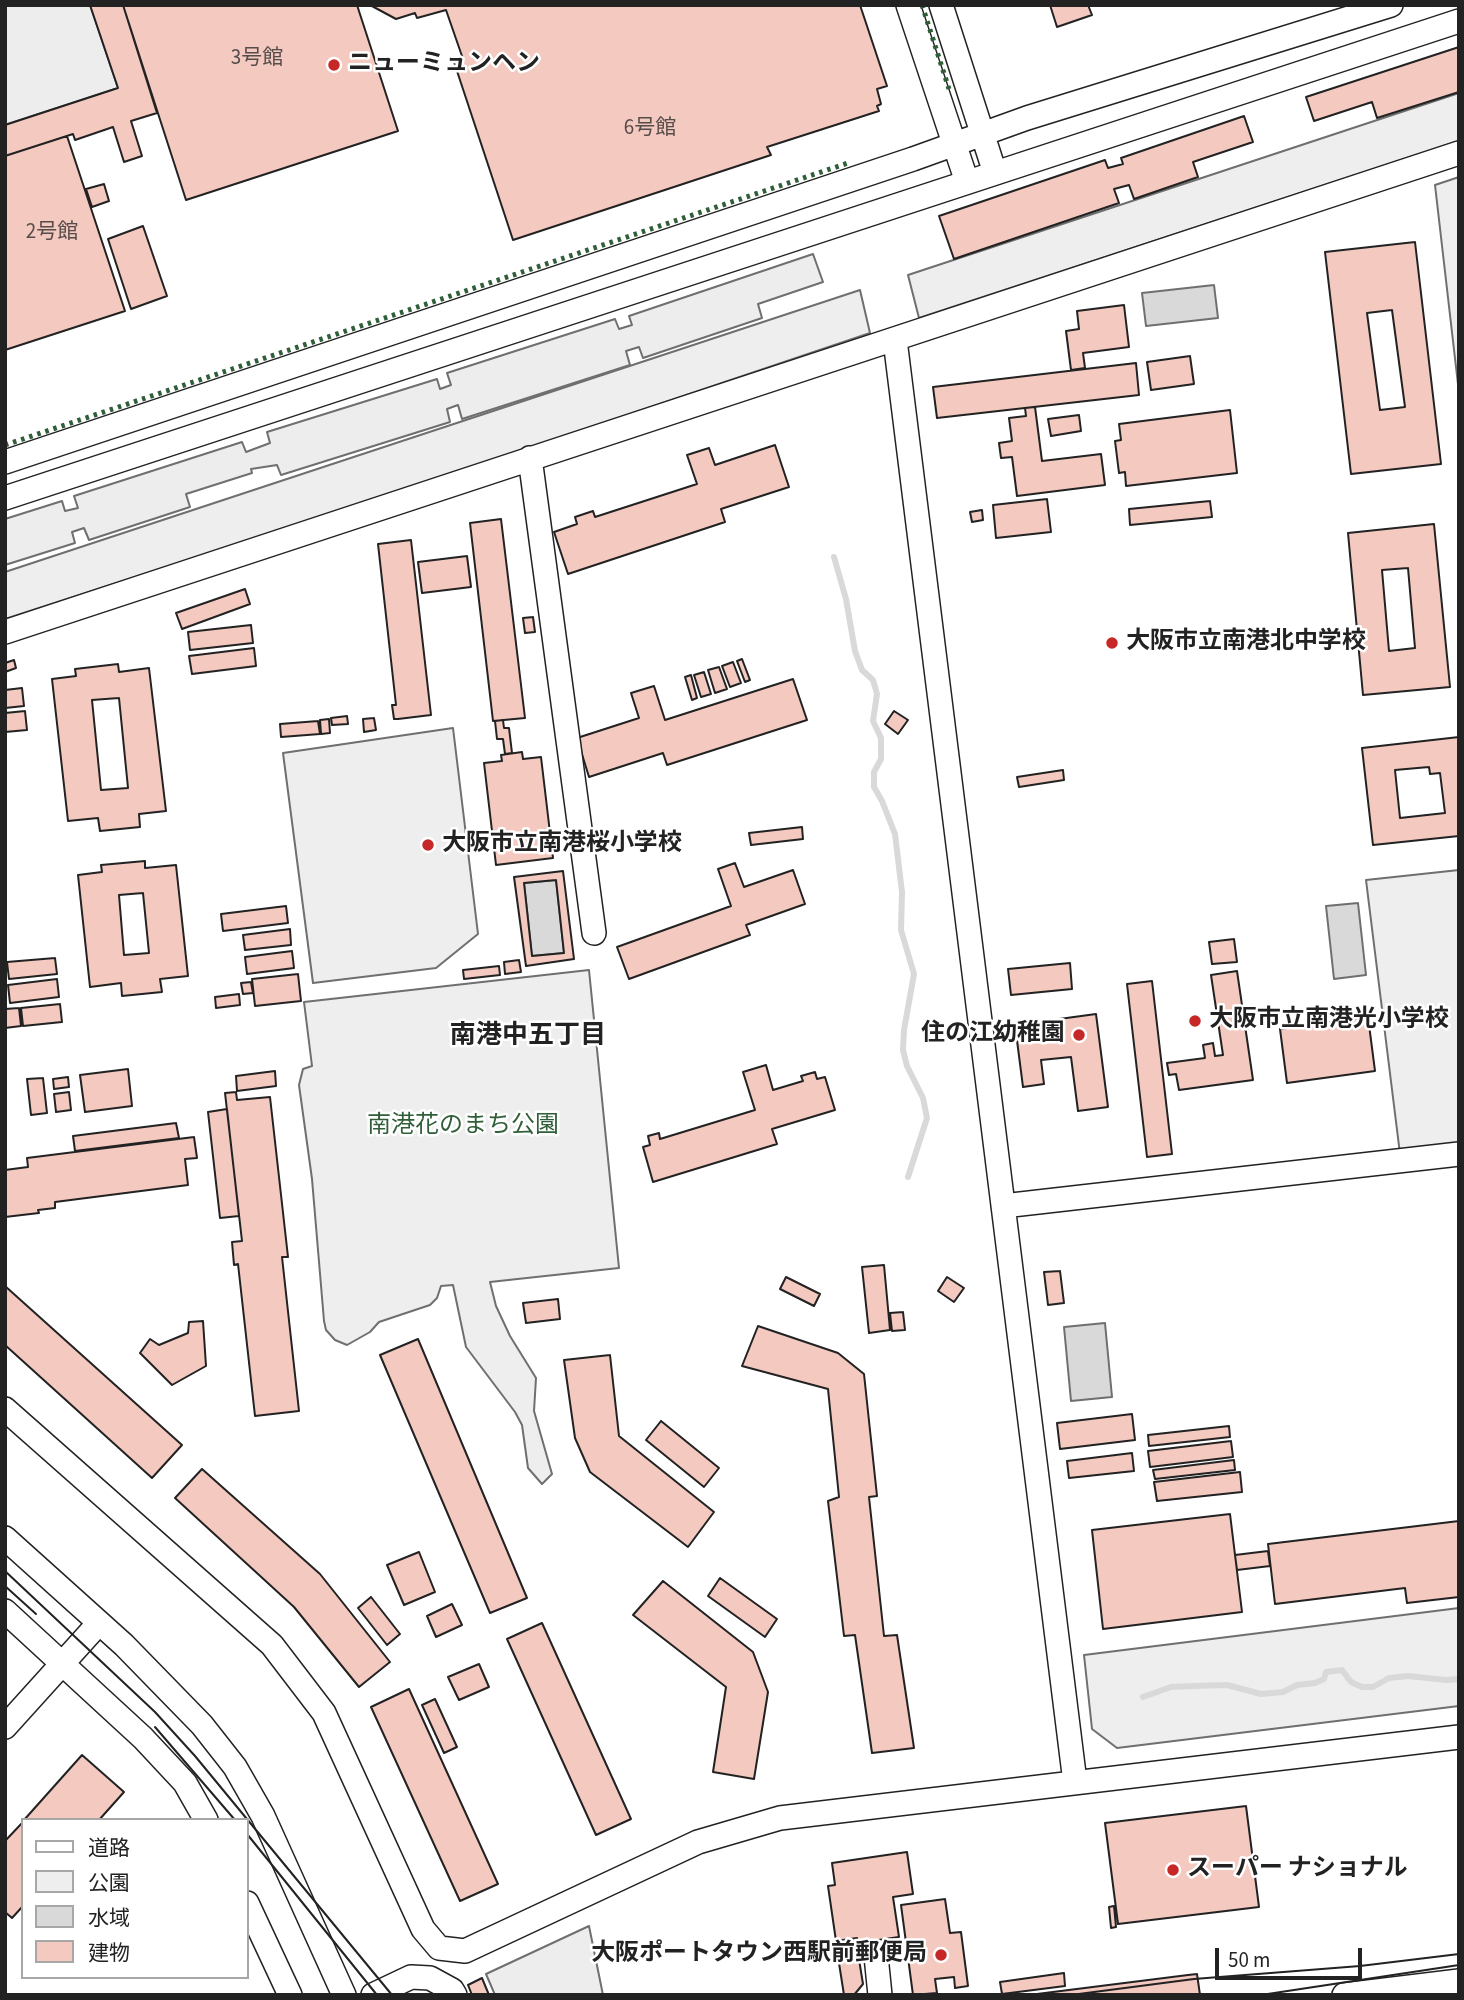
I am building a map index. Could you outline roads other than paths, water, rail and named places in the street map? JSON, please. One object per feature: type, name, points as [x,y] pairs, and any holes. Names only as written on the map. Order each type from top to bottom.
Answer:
[{"type":"street","points":[[908,5],[967,182]]},
{"type":"street","points":[[941,5],[995,173]]},
{"type":"street","points":[[5,462],[1027,118],[1391,5]]},
{"type":"street","points":[[5,498],[1459,21]]},
{"type":"street","points":[[5,632],[1459,153]]},
{"type":"street","points":[[895,340],[1075,1782]]},
{"type":"street","points":[[530,458],[594,933]]},
{"type":"street","points":[[1003,1206],[1459,1154]]},
{"type":"street","points":[[5,1409],[272,1645],[324,1713],[423,1929],[439,1948],[465,1951],[698,1842],[780,1818],[1459,1737]]},
{"type":"street","points":[[5,1538],[99,1623],[202,1726],[235,1767],[263,1816],[344,1995]]},
{"type":"street","points":[[5,1611],[143,1738],[185,1783],[205,1818]]},
{"type":"street","points":[[5,1727],[99,1623]]},
{"type":"street","points":[[248,1905],[290,1995]]},
{"type":"street","points":[[876,1956],[880,1995]]},
{"type":"street","points":[[373,1995],[411,1977],[430,1978],[452,1990],[455,1995]]},
{"type":"street","points":[[1344,1995],[1459,1981]]},
{"type":"water","points":[[1214,285],[1218,318],[1146,326],[1142,293]]},
{"type":"water","points":[[556,880],[564,953],[532,956],[524,883]]},
{"type":"water","points":[[1358,903],[1366,975],[1334,979],[1326,906]]},
{"type":"water","points":[[1105,1323],[1112,1397],[1071,1401],[1064,1327]]},
{"type":"waterway","points":[[834,557],[846,599],[855,651],[862,670],[873,680],[877,694],[873,721],[881,738],[881,759],[874,772],[874,787],[895,834],[902,892],[901,930],[914,974],[903,1050],[907,1066],[923,1098],[927,1118],[908,1177]]},
{"type":"waterway","points":[[1143,1697],[1171,1687],[1194,1686],[1227,1685],[1261,1694],[1283,1692],[1297,1685],[1324,1679],[1326,1672],[1342,1670],[1351,1682],[1362,1687],[1373,1687],[1389,1678],[1408,1676],[1459,1679]]},
{"type":"tram line","points":[[5,1571],[155,1712],[246,1818]]},
{"type":"tram line","points":[[5,1586],[36,1614]]},
{"type":"tram line","points":[[155,1727],[233,1818]]},
{"type":"tram line","points":[[248,1820],[392,1995]]},
{"type":"tram line","points":[[248,1835],[377,1995]]},
{"type":"tram line","points":[[1071,1995],[1194,1979],[1360,1966],[1459,1954]]},
{"type":"tram line","points":[[1261,1995],[1459,1965]]},
{"type":"place","name":"ニューミュンヘン","points":[[334,65]]},
{"type":"place","name":"大阪市立南港北中学校","points":[[1112,643]]},
{"type":"place","name":"大阪市立南港桜小学校","points":[[428,845]]},
{"type":"place","name":"大阪市立南港光小学校","points":[[1195,1021]]},
{"type":"place","name":"住の江幼稚園","points":[[1079,1035]]},
{"type":"place","name":"スーパー ナショナル","points":[[1173,1870]]},
{"type":"place","name":"大阪ポートタウン西駅前郵便局","points":[[941,1955]]},
{"type":"district","name":"南港中五丁目","points":[[528,1037]]},
{"type":"park label","name":"南港花のまち公園","points":[[463,1127]]}]
